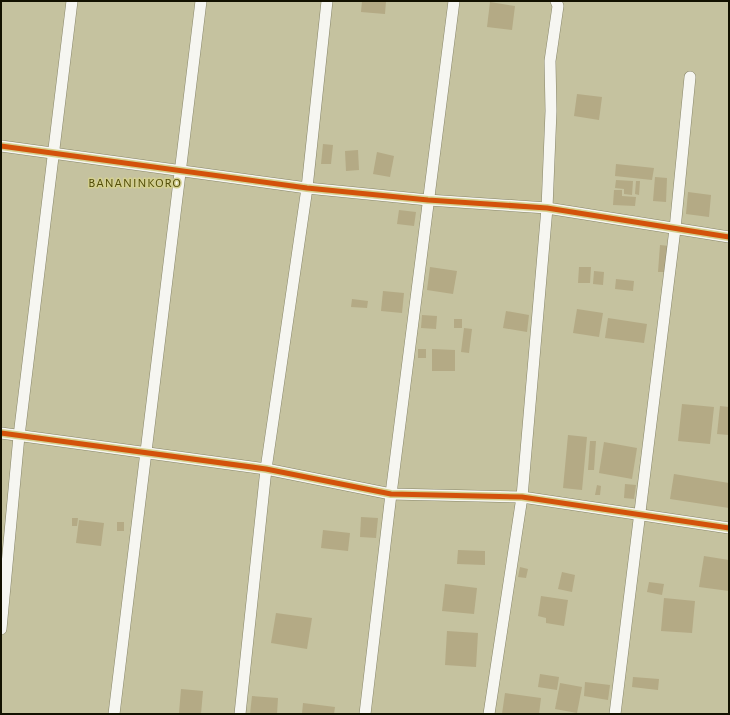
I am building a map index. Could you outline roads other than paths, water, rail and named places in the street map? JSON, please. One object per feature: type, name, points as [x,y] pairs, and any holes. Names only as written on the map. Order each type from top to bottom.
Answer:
[{"type":"street","points":[[1,629],[19,436],[55,154],[72,1]]},
{"type":"street","points":[[114,714],[201,1]]},
{"type":"street","points":[[240,714],[266,468],[307,188],[327,1]]},
{"type":"street","points":[[365,714],[391,494],[454,1]]},
{"type":"street","points":[[489,714],[522,497],[547,208],[551,112],[550,61],[558,6],[556,1]]},
{"type":"street","points":[[615,714],[675,229],[690,77]]},
{"type":"street","points":[[1,146],[307,188],[428,200],[547,208],[729,237]]},
{"type":"street","points":[[1,433],[266,468],[391,494],[522,497],[729,528]]},
{"type":"district","name":"BANANINKORO","points":[[135,182]]}]
